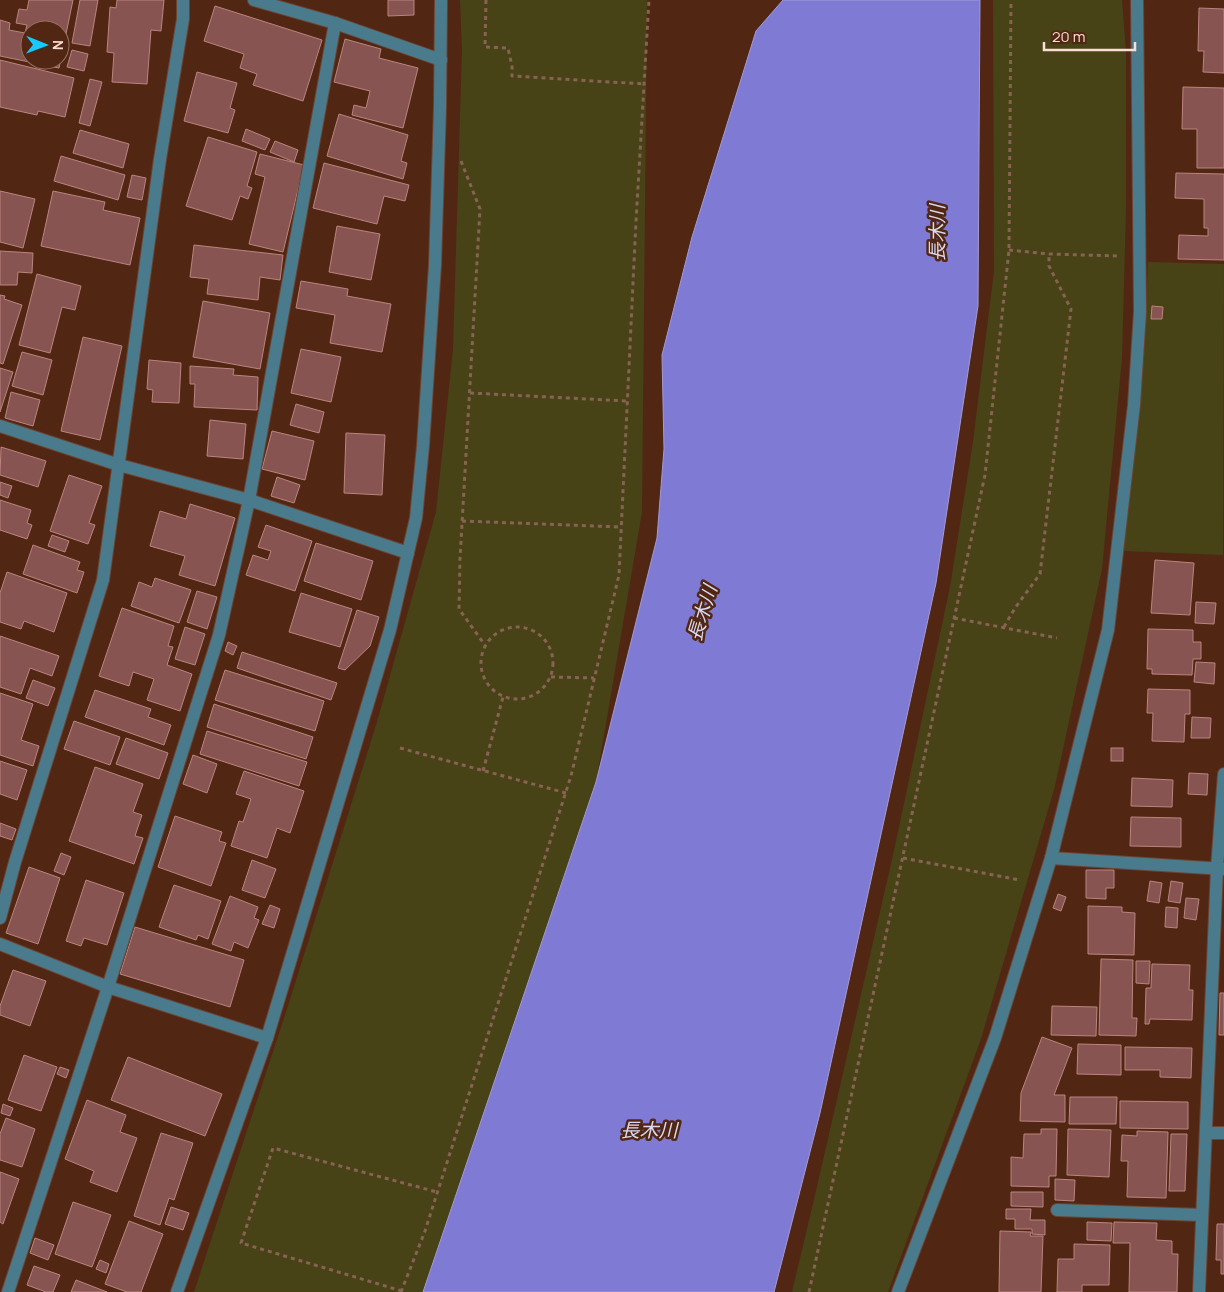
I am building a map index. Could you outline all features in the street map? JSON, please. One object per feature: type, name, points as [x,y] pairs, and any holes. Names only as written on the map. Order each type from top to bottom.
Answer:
[{"type":"street","points":[[0,918],[15,862],[103,580],[160,159],[183,19],[183,0]]},
{"type":"street","points":[[254,0],[335,23],[441,60]]},
{"type":"street","points":[[297,0],[298,13]]},
{"type":"street","points":[[177,1292],[267,1038],[390,630],[416,518],[434,284],[441,0]]},
{"type":"street","points":[[898,1292],[995,1038],[1051,858],[1108,630],[1134,406],[1140,312],[1137,0]]},
{"type":"street","points":[[8,1292],[108,987],[219,634],[249,500],[335,23]]},
{"type":"street","points":[[0,426],[119,465],[249,500],[408,553]]},
{"type":"street","points":[[1198,1292],[1221,869],[1224,774]]},
{"type":"street","points":[[1051,858],[1221,869]]},
{"type":"street","points":[[0,944],[108,987],[267,1038]]},
{"type":"street","points":[[1206,1133],[1224,1133]]},
{"type":"street","points":[[1057,1210],[1202,1215]]},
{"type":"path","points":[[486,0],[485,47],[508,48],[512,76],[644,84]]},
{"type":"path","points":[[437,1192],[273,1148],[241,1242],[402,1291],[425,1232],[566,793],[619,576],[650,0]]},
{"type":"path","points":[[809,1292],[985,475],[1008,250],[1011,0]]},
{"type":"path","points":[[458,153],[480,209],[462,521],[459,609],[485,645]]},
{"type":"path","points":[[1008,250],[1049,254],[1139,256]]},
{"type":"path","points":[[1004,627],[1015,608],[1040,574],[1071,308],[1049,266],[1049,254]]},
{"type":"path","points":[[470,394],[627,401]]},
{"type":"path","points":[[462,521],[621,527]]},
{"type":"path","points":[[954,618],[1057,638]]},
{"type":"path","points":[[516,626],[529,628],[540,634],[548,643],[553,654],[554,665],[551,677],[545,687],[526,699],[514,700],[503,697],[493,690],[481,670],[481,657],[485,645],[493,635],[504,629],[516,626]]},
{"type":"path","points":[[551,677],[594,678]]},
{"type":"path","points":[[483,771],[503,697]]},
{"type":"path","points":[[400,748],[566,793]]},
{"type":"path","points":[[902,858],[1020,880]]},
{"type":"shaded area","points":[[460,0],[647,0],[642,512],[596,782],[423,1292],[194,1292],[287,1009],[377,722],[436,512],[453,349],[462,50]]},
{"type":"shaded area","points":[[993,0],[1122,0],[1126,52],[1126,209],[1122,358],[1102,569],[1055,786],[981,1039],[888,1292],[792,1292],[893,855],[950,587],[973,442],[994,271]]},
{"type":"shaded area","points":[[1148,262],[1224,264],[1223,555],[1124,551],[1145,337]]},
{"type":"water","name":"長木川","points":[[783,0],[980,0],[978,306],[936,583],[820,1113],[774,1292],[423,1292],[596,782],[657,538],[664,449],[662,355],[692,237],[756,31]]},
{"type":"building","points":[[29,0],[73,0],[69,20],[20,20],[20,24],[16,23],[19,9],[27,10]]},
{"type":"building","points":[[80,0],[98,0],[90,46],[72,43]]},
{"type":"building","points":[[117,0],[164,0],[161,31],[151,30],[147,84],[112,82],[114,53],[107,52],[110,7],[116,8]]},
{"type":"building","points":[[388,0],[414,0],[414,15],[388,16]]},
{"type":"building","points":[[215,6],[322,40],[303,101],[253,85],[257,74],[240,68],[244,54],[204,41]]},
{"type":"building","points":[[1199,8],[1224,9],[1224,73],[1203,72],[1204,51],[1198,51]]},
{"type":"building","points":[[0,20],[10,23],[9,30],[20,32],[20,60],[0,56]]},
{"type":"building","points":[[345,39],[381,49],[379,58],[418,68],[403,128],[352,115],[354,105],[366,108],[370,91],[334,82]]},
{"type":"building","points":[[72,50],[88,54],[84,71],[70,68]]},
{"type":"building","points":[[0,60],[20,65],[20,70],[41,70],[74,78],[65,117],[38,111],[37,115],[0,107]]},
{"type":"building","points":[[197,72],[237,83],[230,108],[235,110],[228,133],[184,121]]},
{"type":"building","points":[[90,79],[102,82],[90,126],[79,123]]},
{"type":"building","points":[[1183,87],[1224,88],[1224,168],[1197,168],[1197,129],[1182,129]]},
{"type":"building","points":[[339,114],[408,135],[401,161],[407,163],[403,179],[327,156]]},
{"type":"building","points":[[246,129],[270,139],[265,150],[242,141]]},
{"type":"building","points":[[80,130],[129,144],[123,168],[73,153]]},
{"type":"building","points":[[208,137],[257,152],[247,186],[252,188],[248,199],[240,196],[232,220],[186,206]]},
{"type":"building","points":[[275,141],[298,150],[294,162],[270,152]]},
{"type":"building","points":[[260,154],[304,165],[283,252],[249,244],[265,177],[255,174]]},
{"type":"building","points":[[61,156],[125,175],[118,200],[54,181]]},
{"type":"building","points":[[324,163],[409,185],[405,201],[384,196],[377,224],[313,208]]},
{"type":"building","points":[[1176,173],[1224,174],[1224,260],[1178,259],[1179,235],[1208,236],[1208,228],[1204,228],[1204,199],[1175,198]]},
{"type":"building","points":[[132,175],[146,178],[142,200],[127,197]]},
{"type":"building","points":[[0,191],[35,199],[23,248],[0,242]]},
{"type":"building","points":[[53,191],[105,202],[103,210],[140,218],[130,265],[41,246]]},
{"type":"building","points":[[337,226],[380,234],[371,280],[329,272]]},
{"type":"building","points":[[194,245],[283,255],[280,280],[260,277],[258,300],[207,294],[209,279],[190,277]]},
{"type":"building","points":[[0,251],[33,253],[32,273],[18,272],[17,285],[0,285]]},
{"type":"building","points":[[37,274],[81,286],[75,310],[62,307],[50,353],[19,345]]},
{"type":"building","points":[[301,281],[348,289],[347,296],[391,304],[382,352],[330,343],[335,315],[296,308]]},
{"type":"building","points":[[0,295],[5,296],[4,299],[22,305],[3,364],[0,363]]},
{"type":"building","points":[[203,301],[270,313],[260,369],[193,357]]},
{"type":"building","points":[[1152,306],[1163,307],[1162,319],[1151,319]]},
{"type":"building","points":[[83,337],[122,346],[100,440],[61,431]]},
{"type":"building","points":[[301,349],[341,357],[331,402],[291,393]]},
{"type":"building","points":[[22,352],[52,360],[43,395],[12,386]]},
{"type":"building","points":[[149,360],[181,363],[179,403],[152,402],[153,390],[147,389]]},
{"type":"building","points":[[190,366],[234,369],[233,375],[258,377],[257,410],[194,407],[195,384],[190,384]]},
{"type":"building","points":[[0,368],[13,372],[0,412]]},
{"type":"building","points":[[11,392],[40,400],[33,426],[5,418]]},
{"type":"building","points":[[296,404],[324,412],[319,433],[290,425]]},
{"type":"building","points":[[210,420],[246,424],[243,459],[207,456]]},
{"type":"building","points":[[272,431],[314,441],[305,480],[262,469]]},
{"type":"building","points":[[346,433],[385,435],[382,495],[344,493]]},
{"type":"building","points":[[1,447],[46,461],[38,487],[0,475]]},
{"type":"building","points":[[69,475],[102,486],[89,523],[95,525],[88,544],[50,531]]},
{"type":"building","points":[[277,477],[300,485],[294,503],[271,496]]},
{"type":"building","points":[[0,482],[12,486],[8,498],[0,495]]},
{"type":"building","points":[[0,500],[31,510],[27,523],[32,525],[27,539],[0,530]]},
{"type":"building","points":[[190,504],[235,518],[215,586],[179,575],[185,556],[150,546],[160,511],[186,519]]},
{"type":"building","points":[[266,525],[312,541],[295,591],[246,575],[253,555],[268,560],[271,551],[258,547]]},
{"type":"building","points":[[52,535],[69,541],[65,552],[48,546]]},
{"type":"building","points":[[316,543],[373,561],[361,600],[304,581]]},
{"type":"building","points":[[33,545],[80,562],[77,570],[84,572],[77,593],[23,574]]},
{"type":"building","points":[[1155,560],[1194,563],[1190,615],[1151,613]]},
{"type":"building","points":[[7,572],[67,593],[54,632],[24,621],[21,629],[0,622],[0,593]]},
{"type":"building","points":[[155,578],[191,590],[179,623],[131,606],[139,582],[152,587]]},
{"type":"building","points":[[197,591],[217,597],[207,629],[187,622]]},
{"type":"building","points":[[301,593],[352,609],[340,647],[289,632]]},
{"type":"building","points":[[1196,602],[1216,603],[1214,624],[1195,623]]},
{"type":"building","points":[[122,608],[174,626],[168,646],[173,647],[167,665],[192,674],[180,711],[147,700],[154,679],[133,672],[129,686],[99,676]]},
{"type":"building","points":[[357,610],[379,617],[370,646],[345,670],[338,668]]},
{"type":"building","points":[[185,627],[205,634],[195,665],[175,659]]},
{"type":"building","points":[[1148,629],[1193,630],[1193,642],[1201,642],[1201,659],[1193,659],[1192,675],[1152,674],[1152,669],[1147,669]]},
{"type":"building","points":[[0,636],[59,656],[52,676],[30,668],[21,694],[0,687]]},
{"type":"building","points":[[228,642],[237,646],[233,655],[225,651]]},
{"type":"building","points":[[242,652],[337,683],[331,700],[237,668]]},
{"type":"building","points":[[1196,662],[1215,663],[1214,684],[1194,682]]},
{"type":"building","points":[[225,670],[324,701],[315,731],[215,700]]},
{"type":"building","points":[[33,680],[55,688],[48,706],[26,698]]},
{"type":"building","points":[[1148,689],[1190,690],[1190,714],[1185,714],[1184,742],[1152,741],[1153,713],[1147,713]]},
{"type":"building","points":[[95,690],[151,709],[148,717],[171,725],[164,745],[85,717]]},
{"type":"building","points":[[0,693],[33,704],[21,740],[39,746],[33,766],[0,755]]},
{"type":"building","points":[[214,704],[313,737],[306,759],[207,727]]},
{"type":"building","points":[[1192,717],[1211,718],[1210,738],[1191,738]]},
{"type":"building","points":[[74,721],[120,737],[110,765],[64,749]]},
{"type":"building","points":[[207,731],[307,762],[299,786],[200,754]]},
{"type":"building","points":[[126,738],[168,753],[159,779],[116,764]]},
{"type":"building","points":[[1111,748],[1123,748],[1123,761],[1111,761]]},
{"type":"building","points":[[193,755],[217,764],[207,793],[183,784]]},
{"type":"building","points":[[0,761],[27,770],[17,800],[0,794]]},
{"type":"building","points":[[95,767],[143,784],[133,812],[142,815],[135,836],[143,838],[134,864],[69,841]]},
{"type":"building","points":[[244,771],[304,791],[290,833],[277,828],[267,858],[231,846],[239,821],[243,822],[251,799],[236,794]]},
{"type":"building","points":[[1189,773],[1208,774],[1207,795],[1188,794]]},
{"type":"building","points":[[1132,778],[1173,780],[1172,807],[1131,806]]},
{"type":"building","points":[[175,816],[222,832],[219,841],[226,843],[211,886],[158,867]]},
{"type":"building","points":[[1131,817],[1181,818],[1181,847],[1130,846]]},
{"type":"building","points":[[0,823],[16,829],[12,840],[0,836]]},
{"type":"building","points":[[61,853],[71,857],[64,875],[54,871]]},
{"type":"building","points":[[252,860],[276,869],[265,898],[242,890]]},
{"type":"building","points":[[29,867],[60,878],[38,944],[6,933]]},
{"type":"building","points":[[1086,870],[1114,870],[1114,888],[1106,888],[1106,899],[1086,898]]},
{"type":"building","points":[[86,880],[124,893],[107,945],[84,938],[81,946],[66,941]]},
{"type":"building","points":[[1150,881],[1162,883],[1159,903],[1147,901]]},
{"type":"building","points":[[1171,881],[1183,883],[1180,903],[1168,901]]},
{"type":"building","points":[[174,885],[221,901],[208,939],[198,935],[196,940],[159,927]]},
{"type":"building","points":[[1058,894],[1066,897],[1061,911],[1053,908]]},
{"type":"building","points":[[230,896],[258,907],[254,918],[259,920],[248,948],[234,942],[231,951],[212,944]]},
{"type":"building","points":[[1186,898],[1199,899],[1196,920],[1184,918]]},
{"type":"building","points":[[270,905],[280,909],[274,928],[262,924]]},
{"type":"building","points":[[1088,906],[1122,907],[1122,912],[1135,913],[1134,955],[1088,954]]},
{"type":"building","points":[[1166,907],[1178,908],[1177,928],[1165,927]]},
{"type":"building","points":[[135,927],[244,960],[230,1007],[120,974]]},
{"type":"building","points":[[1101,959],[1133,960],[1132,1018],[1137,1018],[1136,1036],[1099,1035]]},
{"type":"building","points":[[1136,961],[1150,961],[1149,984],[1136,983]]},
{"type":"building","points":[[1152,964],[1190,965],[1189,990],[1193,990],[1192,1020],[1150,1019],[1149,1024],[1145,1024],[1146,988],[1151,988]]},
{"type":"building","points":[[13,970],[46,981],[30,1026],[0,1015],[0,1006]]},
{"type":"building","points":[[1220,993],[1224,993],[1224,1035],[1219,1035]]},
{"type":"building","points":[[1052,1006],[1097,1007],[1096,1036],[1051,1035]]},
{"type":"building","points":[[1042,1037],[1072,1048],[1054,1095],[1065,1095],[1065,1122],[1020,1121],[1021,1093]]},
{"type":"building","points":[[1078,1044],[1121,1045],[1121,1075],[1077,1074]]},
{"type":"building","points":[[1125,1047],[1192,1048],[1191,1078],[1160,1077],[1160,1070],[1125,1070]]},
{"type":"building","points":[[24,1055],[57,1067],[41,1111],[8,1100]]},
{"type":"building","points":[[128,1057],[222,1094],[205,1136],[111,1100]]},
{"type":"building","points":[[60,1067],[69,1070],[66,1078],[57,1074]]},
{"type":"building","points":[[1070,1097],[1117,1097],[1116,1124],[1069,1124]]},
{"type":"building","points":[[87,1100],[126,1115],[120,1132],[137,1138],[117,1192],[90,1182],[94,1171],[65,1159]]},
{"type":"building","points":[[1120,1101],[1188,1102],[1188,1129],[1120,1128]]},
{"type":"building","points":[[3,1104],[13,1108],[10,1116],[1,1113]]},
{"type":"building","points":[[6,1118],[35,1129],[22,1167],[0,1160],[0,1134]]},
{"type":"building","points":[[1041,1129],[1057,1129],[1056,1176],[1049,1176],[1049,1187],[1011,1186],[1011,1157],[1023,1158],[1024,1134],[1041,1134]]},
{"type":"building","points":[[1068,1129],[1111,1130],[1109,1177],[1067,1175]]},
{"type":"building","points":[[1137,1131],[1168,1132],[1166,1198],[1127,1197],[1128,1161],[1121,1161],[1122,1135],[1137,1136]]},
{"type":"building","points":[[161,1133],[193,1143],[174,1200],[169,1198],[160,1225],[134,1216]]},
{"type":"building","points":[[1171,1134],[1187,1134],[1185,1191],[1169,1191]]},
{"type":"building","points":[[0,1172],[19,1179],[3,1224],[0,1222]]},
{"type":"building","points":[[1055,1179],[1075,1180],[1074,1201],[1055,1200]]},
{"type":"building","points":[[1011,1192],[1043,1192],[1043,1207],[1011,1206]]},
{"type":"building","points":[[73,1202],[111,1215],[92,1267],[55,1254]]},
{"type":"building","points":[[171,1207],[189,1213],[183,1230],[165,1224]]},
{"type":"building","points":[[1006,1209],[1031,1209],[1030,1220],[1045,1220],[1045,1235],[1032,1234],[1032,1229],[1015,1229],[1015,1219],[1006,1219]]},
{"type":"building","points":[[129,1221],[163,1234],[141,1292],[127,1292],[105,1284]]},
{"type":"building","points":[[1087,1222],[1112,1223],[1111,1241],[1087,1240]]},
{"type":"building","points":[[1114,1222],[1157,1223],[1156,1240],[1172,1241],[1172,1254],[1178,1254],[1177,1292],[1129,1292],[1130,1243],[1113,1243]]},
{"type":"building","points":[[1217,1224],[1224,1224],[1224,1274],[1221,1274],[1221,1260],[1216,1260]]},
{"type":"building","points":[[1000,1231],[1031,1232],[1030,1236],[1043,1236],[1041,1292],[999,1292]]},
{"type":"building","points":[[35,1238],[54,1245],[48,1260],[30,1253]]},
{"type":"building","points":[[1074,1244],[1110,1245],[1109,1285],[1082,1285],[1082,1292],[1057,1292],[1058,1259],[1074,1259]]},
{"type":"building","points":[[100,1260],[109,1264],[106,1273],[96,1269]]},
{"type":"building","points":[[34,1266],[60,1275],[53,1292],[46,1292],[27,1285]]},
{"type":"building","points":[[76,1280],[107,1292],[71,1292]]}]
